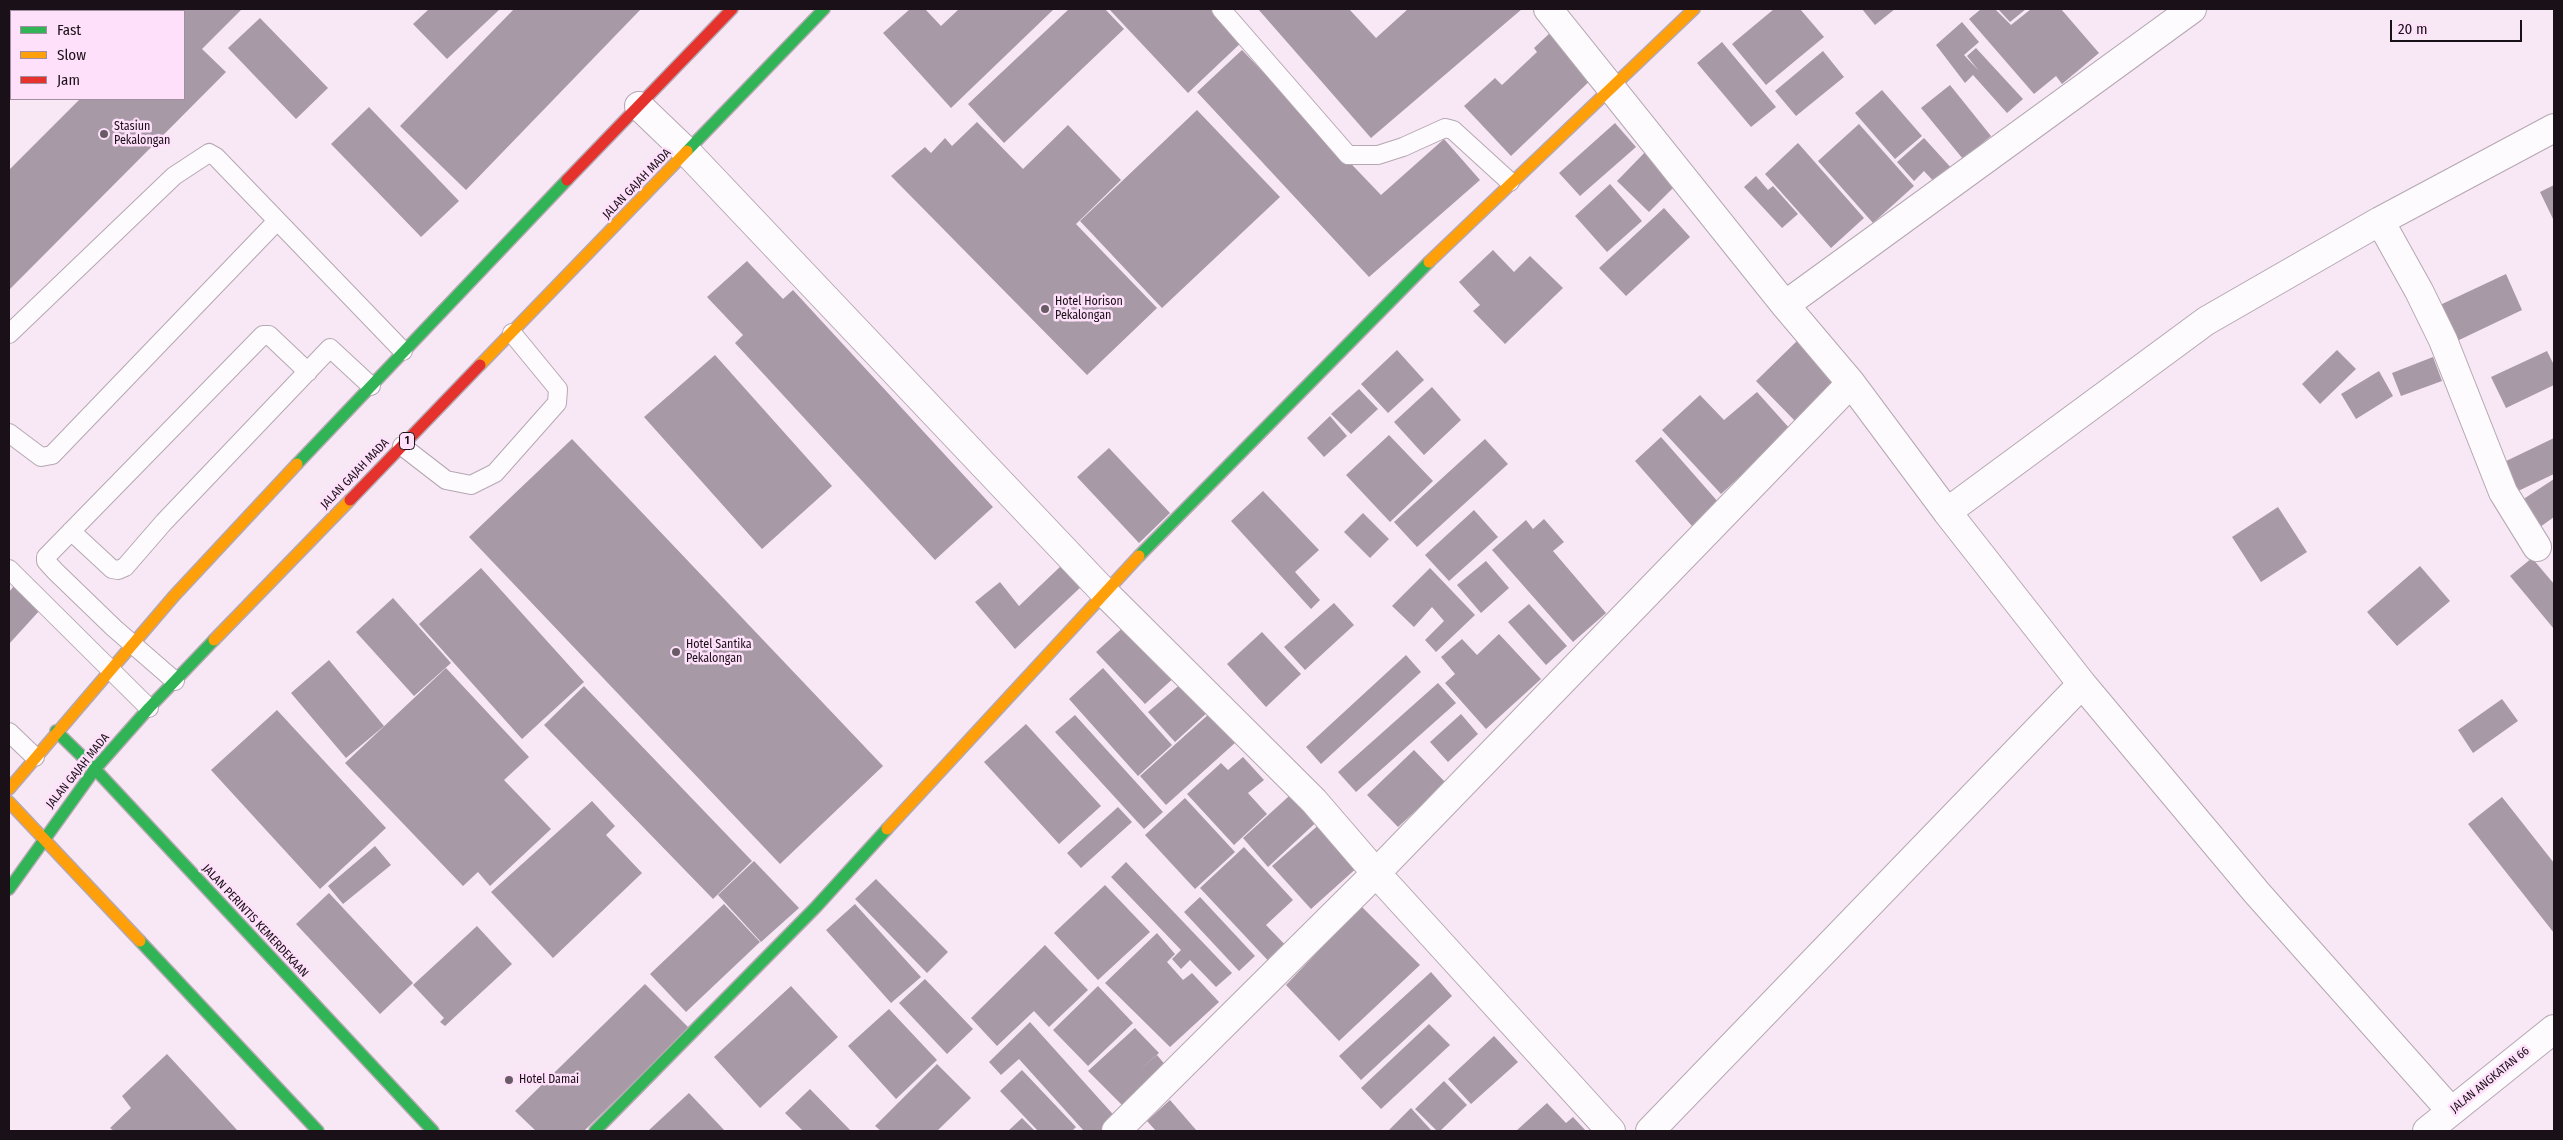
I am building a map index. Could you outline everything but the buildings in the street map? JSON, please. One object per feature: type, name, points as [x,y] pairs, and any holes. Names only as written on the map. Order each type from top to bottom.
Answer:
[{"type":"main road","points":[[9,789],[132,643],[403,350],[732,9]]},
{"type":"main road","name":"JALAN GAJAH MADA","points":[[9,889],[94,769],[174,680],[824,9]]},
{"type":"main road","points":[[595,1131],[816,908],[1104,592],[1358,331],[1510,182],[1694,9]]},
{"type":"main road","name":"JALAN PERINTIS KEMERDEKAAN","points":[[56,732],[94,769],[433,1131]]},
{"type":"main road","points":[[9,802],[318,1131]]},
{"type":"street","points":[[1548,9],[1785,305],[1852,383],[1947,512],[2082,684],[2257,893],[2451,1111]]},
{"type":"street","points":[[1785,305],[2192,9]]},
{"type":"street","points":[[639,106],[687,152],[1104,592],[1314,801],[1376,873],[1611,1131]]},
{"type":"street","points":[[1947,512],[2206,322],[2380,221],[2554,128]]},
{"type":"street","points":[[2380,221],[2419,290],[2443,340],[2504,492],[2537,547]]},
{"type":"street","points":[[1116,1131],[1376,873],[1852,383]]},
{"type":"street","points":[[1650,1131],[2082,684]]},
{"type":"street","name":"JALAN ANGKATAN 66","points":[[2427,1131],[2554,1029]]},
{"type":"lane","points":[[1221,9],[1348,155],[1378,154],[1403,147],[1445,128],[1453,130],[1510,182]]},
{"type":"lane","points":[[9,334],[174,176],[209,153],[216,157],[276,222],[403,350]]},
{"type":"lane","points":[[9,433],[41,457],[52,455],[276,222]]},
{"type":"lane","points":[[402,446],[446,480],[472,485],[495,473],[557,403],[558,389],[512,333]]},
{"type":"lane","points":[[174,680],[132,643],[46,560],[46,557],[264,335],[269,335],[308,372]]},
{"type":"lane","points":[[71,531],[112,569],[125,567],[164,522],[331,348],[371,386]]},
{"type":"lane","points":[[9,569],[149,708]]},
{"type":"lane","points":[[9,732],[35,757]]},
{"type":"traffic: fast","points":[[687,151],[824,9]]},
{"type":"traffic: fast","points":[[297,464],[567,180]]},
{"type":"traffic: fast","points":[[1139,556],[1429,262]]},
{"type":"traffic: fast","points":[[9,889],[95,769],[149,708],[214,640]]},
{"type":"traffic: fast","points":[[56,731],[95,769],[433,1131]]},
{"type":"traffic: fast","points":[[595,1131],[816,907],[887,829]]},
{"type":"traffic: fast","points":[[140,941],[318,1131]]},
{"type":"traffic: slow","points":[[1429,262],[1694,9]]},
{"type":"traffic: slow","points":[[480,365],[687,151]]},
{"type":"traffic: slow","points":[[9,789],[174,596],[297,464]]},
{"type":"traffic: slow","points":[[214,640],[350,500]]},
{"type":"traffic: slow","points":[[887,829],[1139,556]]},
{"type":"traffic: slow","points":[[9,802],[140,941]]},
{"type":"traffic: jam","points":[[567,180],[732,9]]},
{"type":"traffic: jam","points":[[350,500],[480,365]]},
{"type":"place","name":"Stasiun Pekalongan","points":[[104,134]]},
{"type":"place","name":"Hotel Horison Pekalongan","points":[[1045,309]]},
{"type":"place","name":"Hotel Santika Pekalongan","points":[[676,652]]},
{"type":"place","name":"Hotel Damai","points":[[509,1080]]}]
